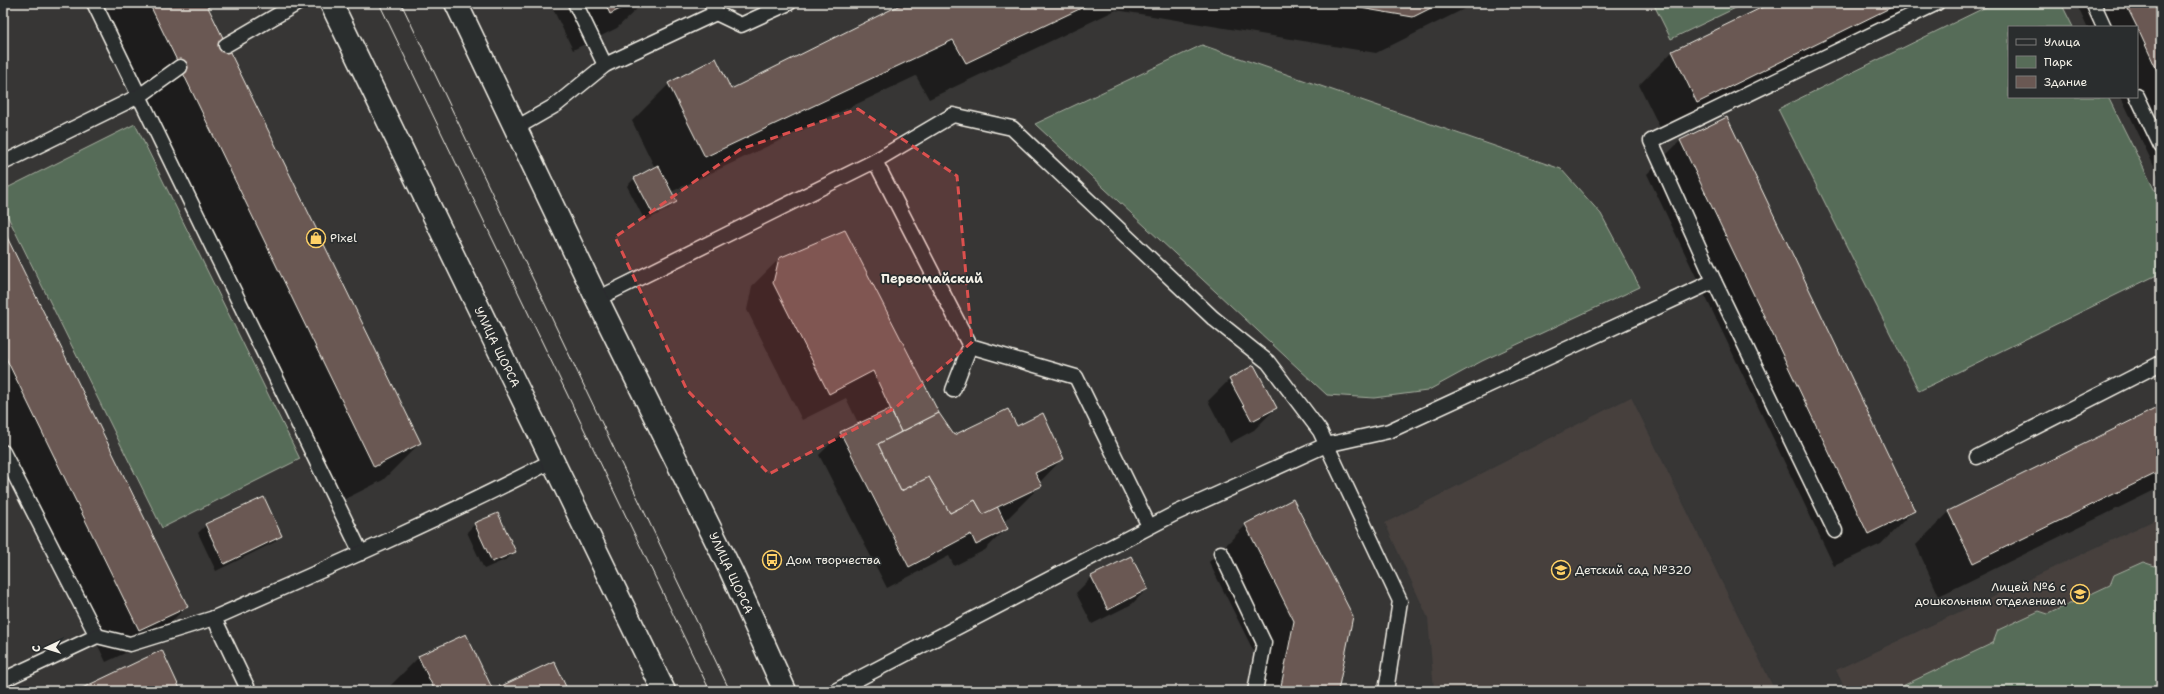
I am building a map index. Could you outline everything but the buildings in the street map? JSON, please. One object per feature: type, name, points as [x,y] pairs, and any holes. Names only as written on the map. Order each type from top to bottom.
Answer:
[{"type":"main road","name":"УЛИЦА ЩОРСА","points":[[331,3],[664,691]]},
{"type":"main road","name":"УЛИЦА ЩОРСА","points":[[456,3],[597,299],[731,571],[785,691]]},
{"type":"lane","points":[[94,3],[140,95],[361,553]]},
{"type":"lane","points":[[226,45],[298,3]]},
{"type":"lane","points":[[575,3],[605,65]]},
{"type":"lane","points":[[516,128],[556,105],[605,65],[713,8],[741,25],[789,3]]},
{"type":"lane","points":[[1835,531],[1714,281],[1651,141],[1936,3]]},
{"type":"lane","points":[[2093,3],[2104,26]]},
{"type":"lane","points":[[3,163],[140,95],[180,67]]},
{"type":"lane","points":[[2138,98],[2161,146]]},
{"type":"lane","points":[[597,299],[875,161],[953,115],[1012,128],[1213,318],[1268,362],[1320,431],[1400,601],[1386,691]]},
{"type":"lane","points":[[875,161],[970,346],[1076,377],[1149,526]]},
{"type":"lane","points":[[835,691],[1149,526],[1326,445],[1390,432],[1714,281]]},
{"type":"lane","points":[[953,390],[970,346]]},
{"type":"lane","points":[[1977,457],[2161,364]]},
{"type":"lane","points":[[3,452],[97,636]]},
{"type":"lane","points":[[3,680],[97,636],[130,644],[214,618],[361,553],[498,489],[552,461]]},
{"type":"lane","points":[[1221,553],[1264,643],[1255,691]]},
{"type":"lane","points":[[214,618],[249,691]]},
{"type":"highlighted area","points":[[858,109],[957,176],[972,342],[895,408],[769,474],[687,390],[615,237],[741,149]]},
{"type":"shaded area","name":"Детский сад №320","points":[[1631,397],[1775,691],[1434,691],[1428,618],[1385,523]]},
{"type":"shaded area","name":"Лицей №6 с дошкольным отделением","points":[[2161,517],[2161,691],[1846,691],[1836,670]]},
{"type":"green space","points":[[1653,3],[1746,3],[1671,39]]},
{"type":"green space","points":[[1994,3],[2061,3],[2072,26],[2008,26],[2008,98],[2108,98],[2161,203],[2161,273],[1919,391],[1778,109]]},
{"type":"green space","points":[[1202,45],[1561,169],[1601,214],[1640,287],[1482,361],[1427,391],[1374,398],[1327,395],[1035,124]]},
{"type":"green space","points":[[135,124],[300,459],[162,528],[3,207],[3,190]]},
{"type":"green space","points":[[2143,562],[2155,566],[2161,563],[2161,691],[1892,691],[1993,643],[1998,630],[2039,611],[2048,614],[2110,585],[2114,575]]},
{"type":"tram line","points":[[379,3],[710,691]]},
{"type":"tram line","points":[[401,3],[730,691]]},
{"type":"place","name":"Pixel","points":[[316,238]]},
{"type":"place","name":"Дом творчества","points":[[772,560]]},
{"type":"place","name":"Детский сад №320","points":[[1561,570]]},
{"type":"place","name":"Лицей №6 с дошкольным отделением","points":[[2080,594]]},
{"type":"district","name":"Первомайский","points":[[932,278]]}]
